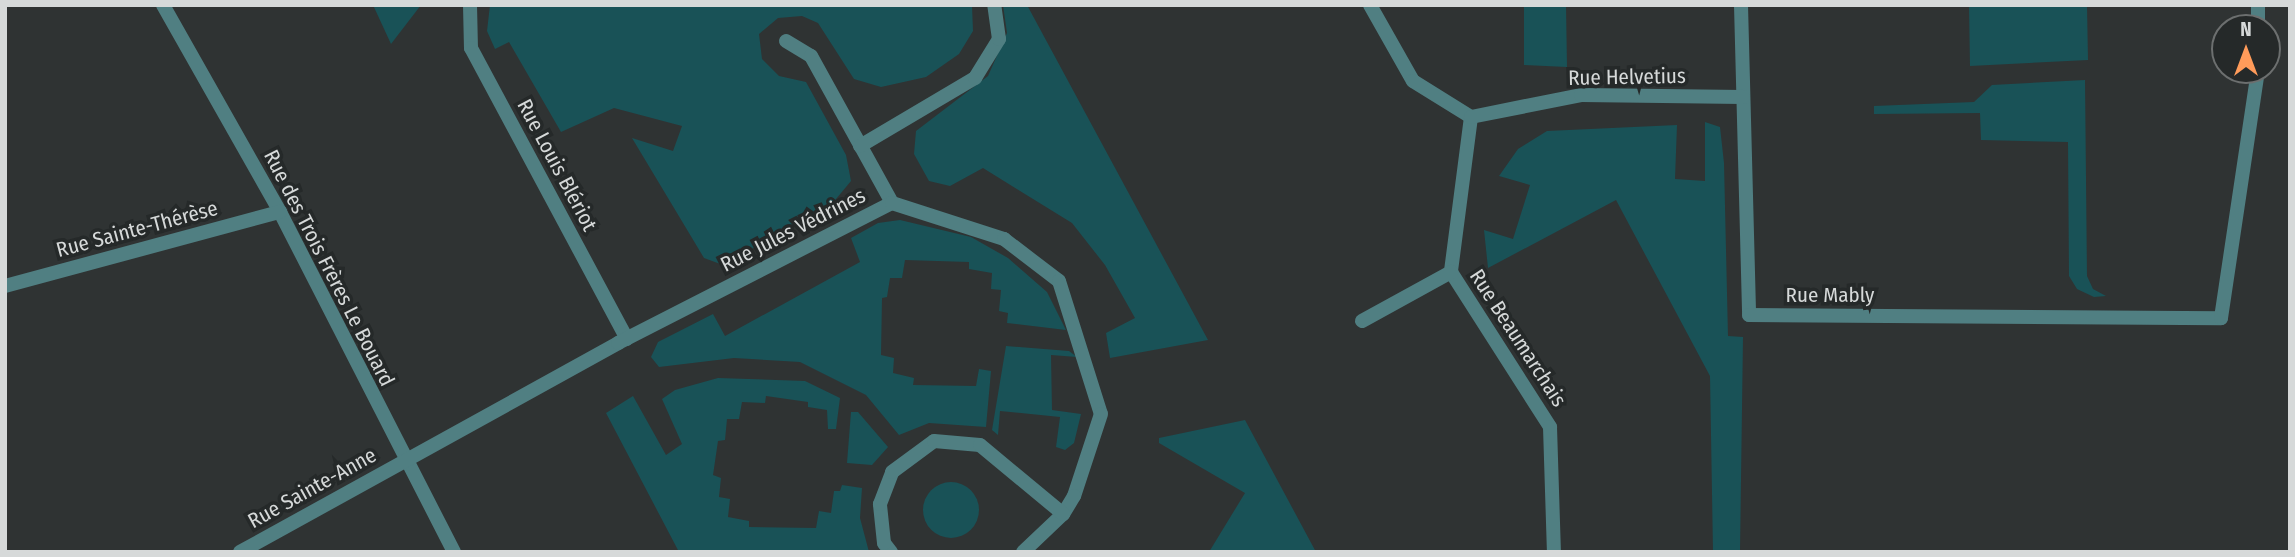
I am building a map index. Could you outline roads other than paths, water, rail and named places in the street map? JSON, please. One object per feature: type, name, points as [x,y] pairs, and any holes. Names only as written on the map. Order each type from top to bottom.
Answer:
[{"type":"street","name":"Rue des Trois Frères Le Bouard","points":[[163,5],[280,212],[454,552]]},
{"type":"street","name":"Rue Louis Blériot","points":[[470,5],[471,48],[627,339]]},
{"type":"street","points":[[860,146],[975,78],[999,39],[993,5]]},
{"type":"street","points":[[1370,5],[1413,81],[1471,117]]},
{"type":"street","name":"Rue Mably","points":[[1741,5],[1749,315],[2221,318],[2256,84]]},
{"type":"street","points":[[786,41],[811,56],[892,203]]},
{"type":"street","name":"Rue Helvetius","points":[[1471,117],[1581,95],[1743,97]]},
{"type":"street","name":"Rue Beaumarchais","points":[[1471,117],[1451,272],[1550,427],[1554,552]]},
{"type":"street","name":"Rue Jules Védrines","points":[[405,460],[627,339],[892,203],[1004,239],[1059,281],[1101,414],[1074,496],[1063,514],[1023,552]]},
{"type":"street","name":"Rue Sainte-Thérèse","points":[[5,286],[280,212]]},
{"type":"street","name":"Rue Beaumarchais","points":[[1362,321],[1451,272]]},
{"type":"street","points":[[891,552],[884,543],[880,505],[892,471],[934,441],[980,445],[1063,514]]},
{"type":"street","name":"Rue Sainte-Anne","points":[[240,552],[405,460]]}]
